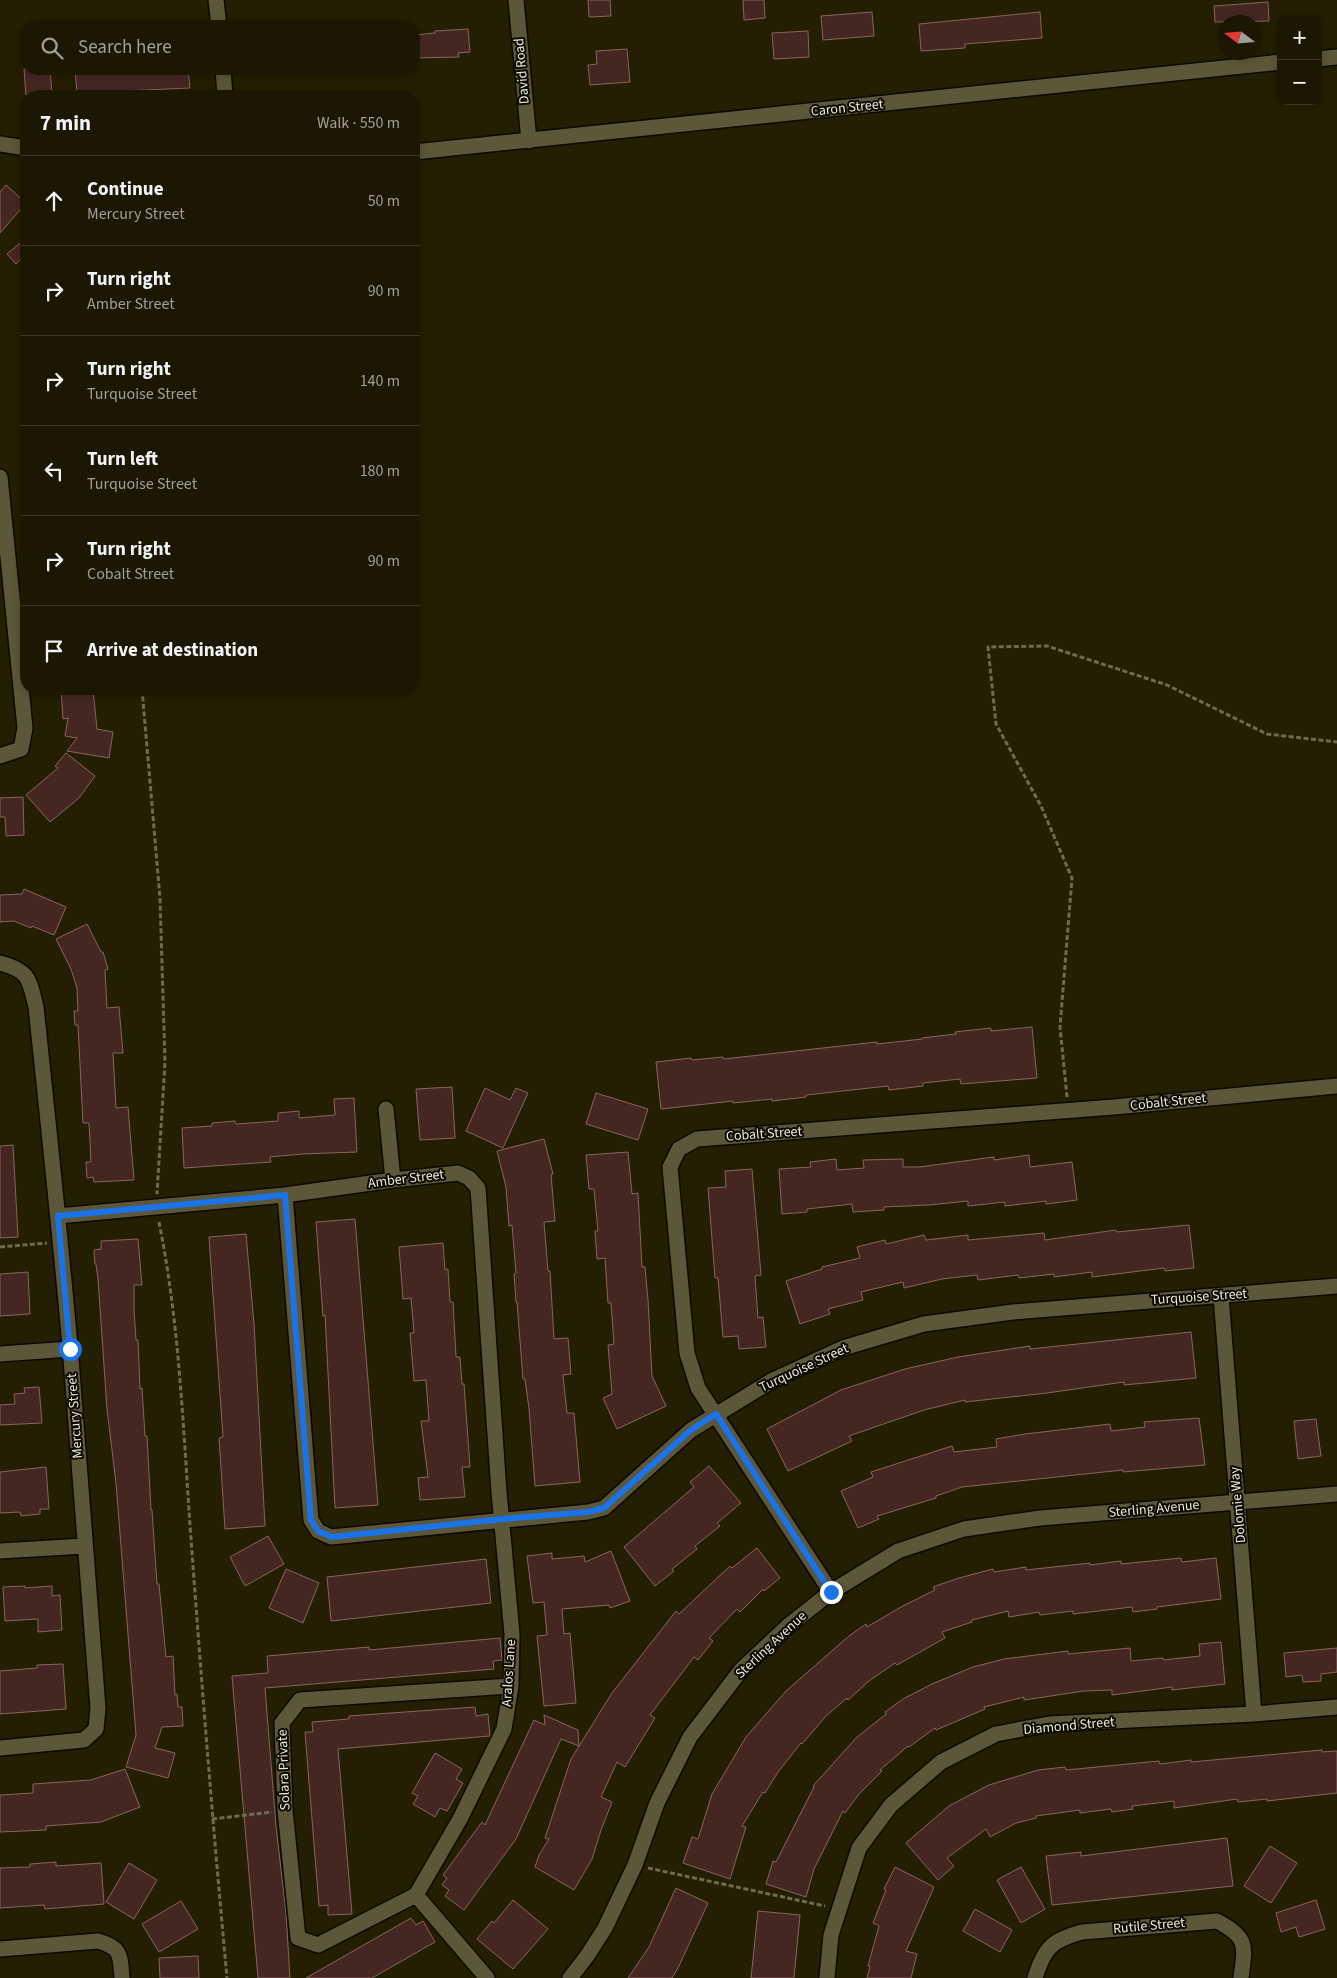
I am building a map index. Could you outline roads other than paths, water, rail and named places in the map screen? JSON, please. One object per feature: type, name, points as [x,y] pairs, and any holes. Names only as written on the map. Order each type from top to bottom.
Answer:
[{"type":"street","points":[[216,0],[218,20]]},
{"type":"street","name":"David Road","points":[[516,0],[529,141]]},
{"type":"street","points":[[1322,58],[1337,57]]},
{"type":"street","name":"Caron Street","points":[[420,151],[1277,62]]},
{"type":"street","points":[[223,75],[225,90]]},
{"type":"street","points":[[0,144],[20,147]]},
{"type":"street","points":[[0,477],[20,678]]},
{"type":"street","points":[[0,756],[20,749],[25,728],[22,695]]},
{"type":"street","name":"Mercury Street","points":[[0,963],[18,968],[29,980],[37,1016],[70,1349],[98,1708],[96,1729],[84,1740],[0,1748]]},
{"type":"street","name":"Cobalt Street","points":[[831,1592],[698,1388],[687,1353],[670,1168],[679,1149],[697,1139],[1068,1111],[1337,1086]]},
{"type":"street","points":[[386,1109],[393,1180]]},
{"type":"street","name":"Amber Street","points":[[58,1216],[285,1195],[458,1173],[469,1178],[478,1188],[503,1519]]},
{"type":"street","name":"Turquoise Street","points":[[285,1195],[311,1520],[318,1531],[332,1537],[588,1512],[604,1508],[691,1430],[773,1380],[843,1348],[924,1324],[1013,1312],[1337,1286]]},
{"type":"street","name":"Dolomie Way","points":[[1221,1296],[1254,1714]]},
{"type":"street","points":[[0,1354],[70,1349]]},
{"type":"street","name":"Sterling Avenue","points":[[570,1978],[606,1928],[635,1865],[657,1803],[690,1737],[741,1670],[788,1626],[831,1592],[898,1551],[964,1529],[1040,1518],[1337,1494]]},
{"type":"street","name":"Aralos Lane","points":[[416,1895],[460,1819],[504,1728],[512,1686],[512,1634],[503,1519]]},
{"type":"street","points":[[0,1551],[84,1546]]},
{"type":"street","name":"Solara Private","points":[[416,1895],[318,1945],[298,1938],[285,1810],[282,1723],[300,1700],[512,1686]]},
{"type":"street","name":"Diamond Street","points":[[827,1978],[831,1935],[859,1848],[891,1805],[940,1762],[996,1734],[1049,1724],[1254,1714],[1337,1707]]},
{"type":"street","points":[[416,1895],[487,1978]]},
{"type":"street","name":"Rutile Street","points":[[1035,1978],[1040,1962],[1049,1946],[1063,1938],[1082,1932],[1217,1921],[1234,1930],[1245,1948],[1241,1978]]},
{"type":"street","points":[[0,1948],[98,1941],[112,1946],[120,1955],[122,1978]]}]
